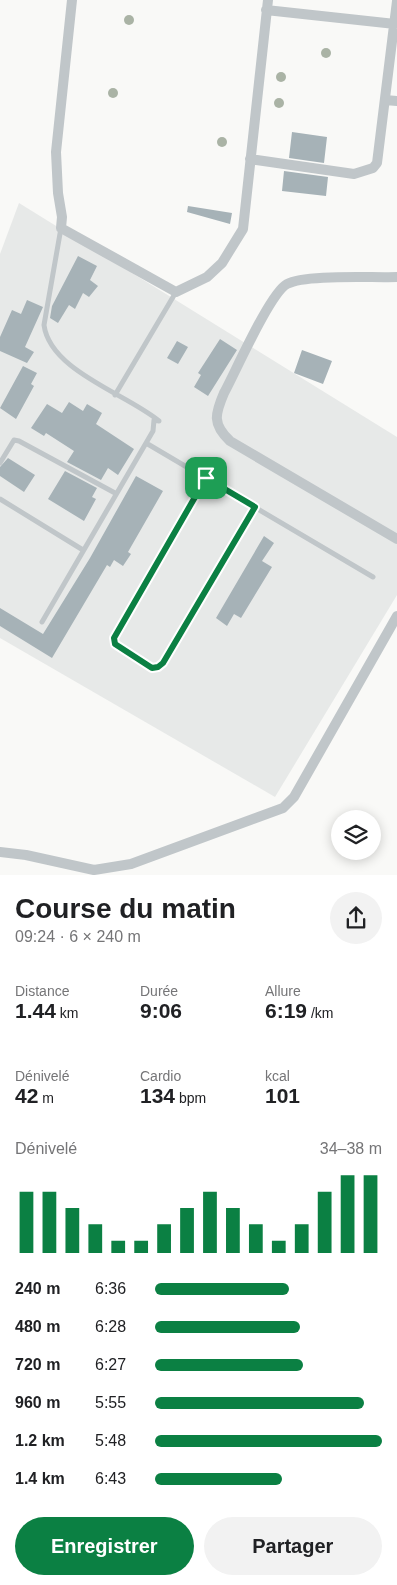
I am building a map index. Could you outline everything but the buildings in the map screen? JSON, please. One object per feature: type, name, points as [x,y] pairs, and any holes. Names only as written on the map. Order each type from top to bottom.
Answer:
[{"type":"street","points":[[72,0],[56,152],[58,193],[62,217],[61,228],[176,292],[212,272],[222,263],[244,229],[267,5],[395,24]]},
{"type":"street","points":[[250,160],[354,174],[366,172],[373,168],[377,163],[397,1]]},
{"type":"street","points":[[385,100],[397,101]]},
{"type":"street","points":[[397,277],[308,280],[286,285],[273,300],[217,409],[217,421],[220,432],[230,441],[397,539]]},
{"type":"street","points":[[0,852],[26,855],[80,868],[108,869],[131,864],[283,808],[294,797],[397,616]]},
{"type":"lane","points":[[42,622],[115,493],[153,431],[154,420],[159,422],[74,367],[52,348],[46,337],[44,325],[61,228]]},
{"type":"lane","points":[[115,395],[176,292]]},
{"type":"lane","points":[[0,464],[14,440],[20,440],[115,493]]},
{"type":"lane","points":[[146,442],[374,577]]},
{"type":"lane","points":[[206,478],[114,638],[115,644],[152,668],[158,667],[163,663],[255,507]]},
{"type":"lane","points":[[0,499],[83,550]]},
{"type":"shaded area","points":[[19,203],[397,437],[397,595],[275,797],[0,638],[0,254]]},
{"type":"route","points":[[206,478],[255,507],[163,663],[158,667],[152,668],[115,644],[114,638],[206,478]]}]
